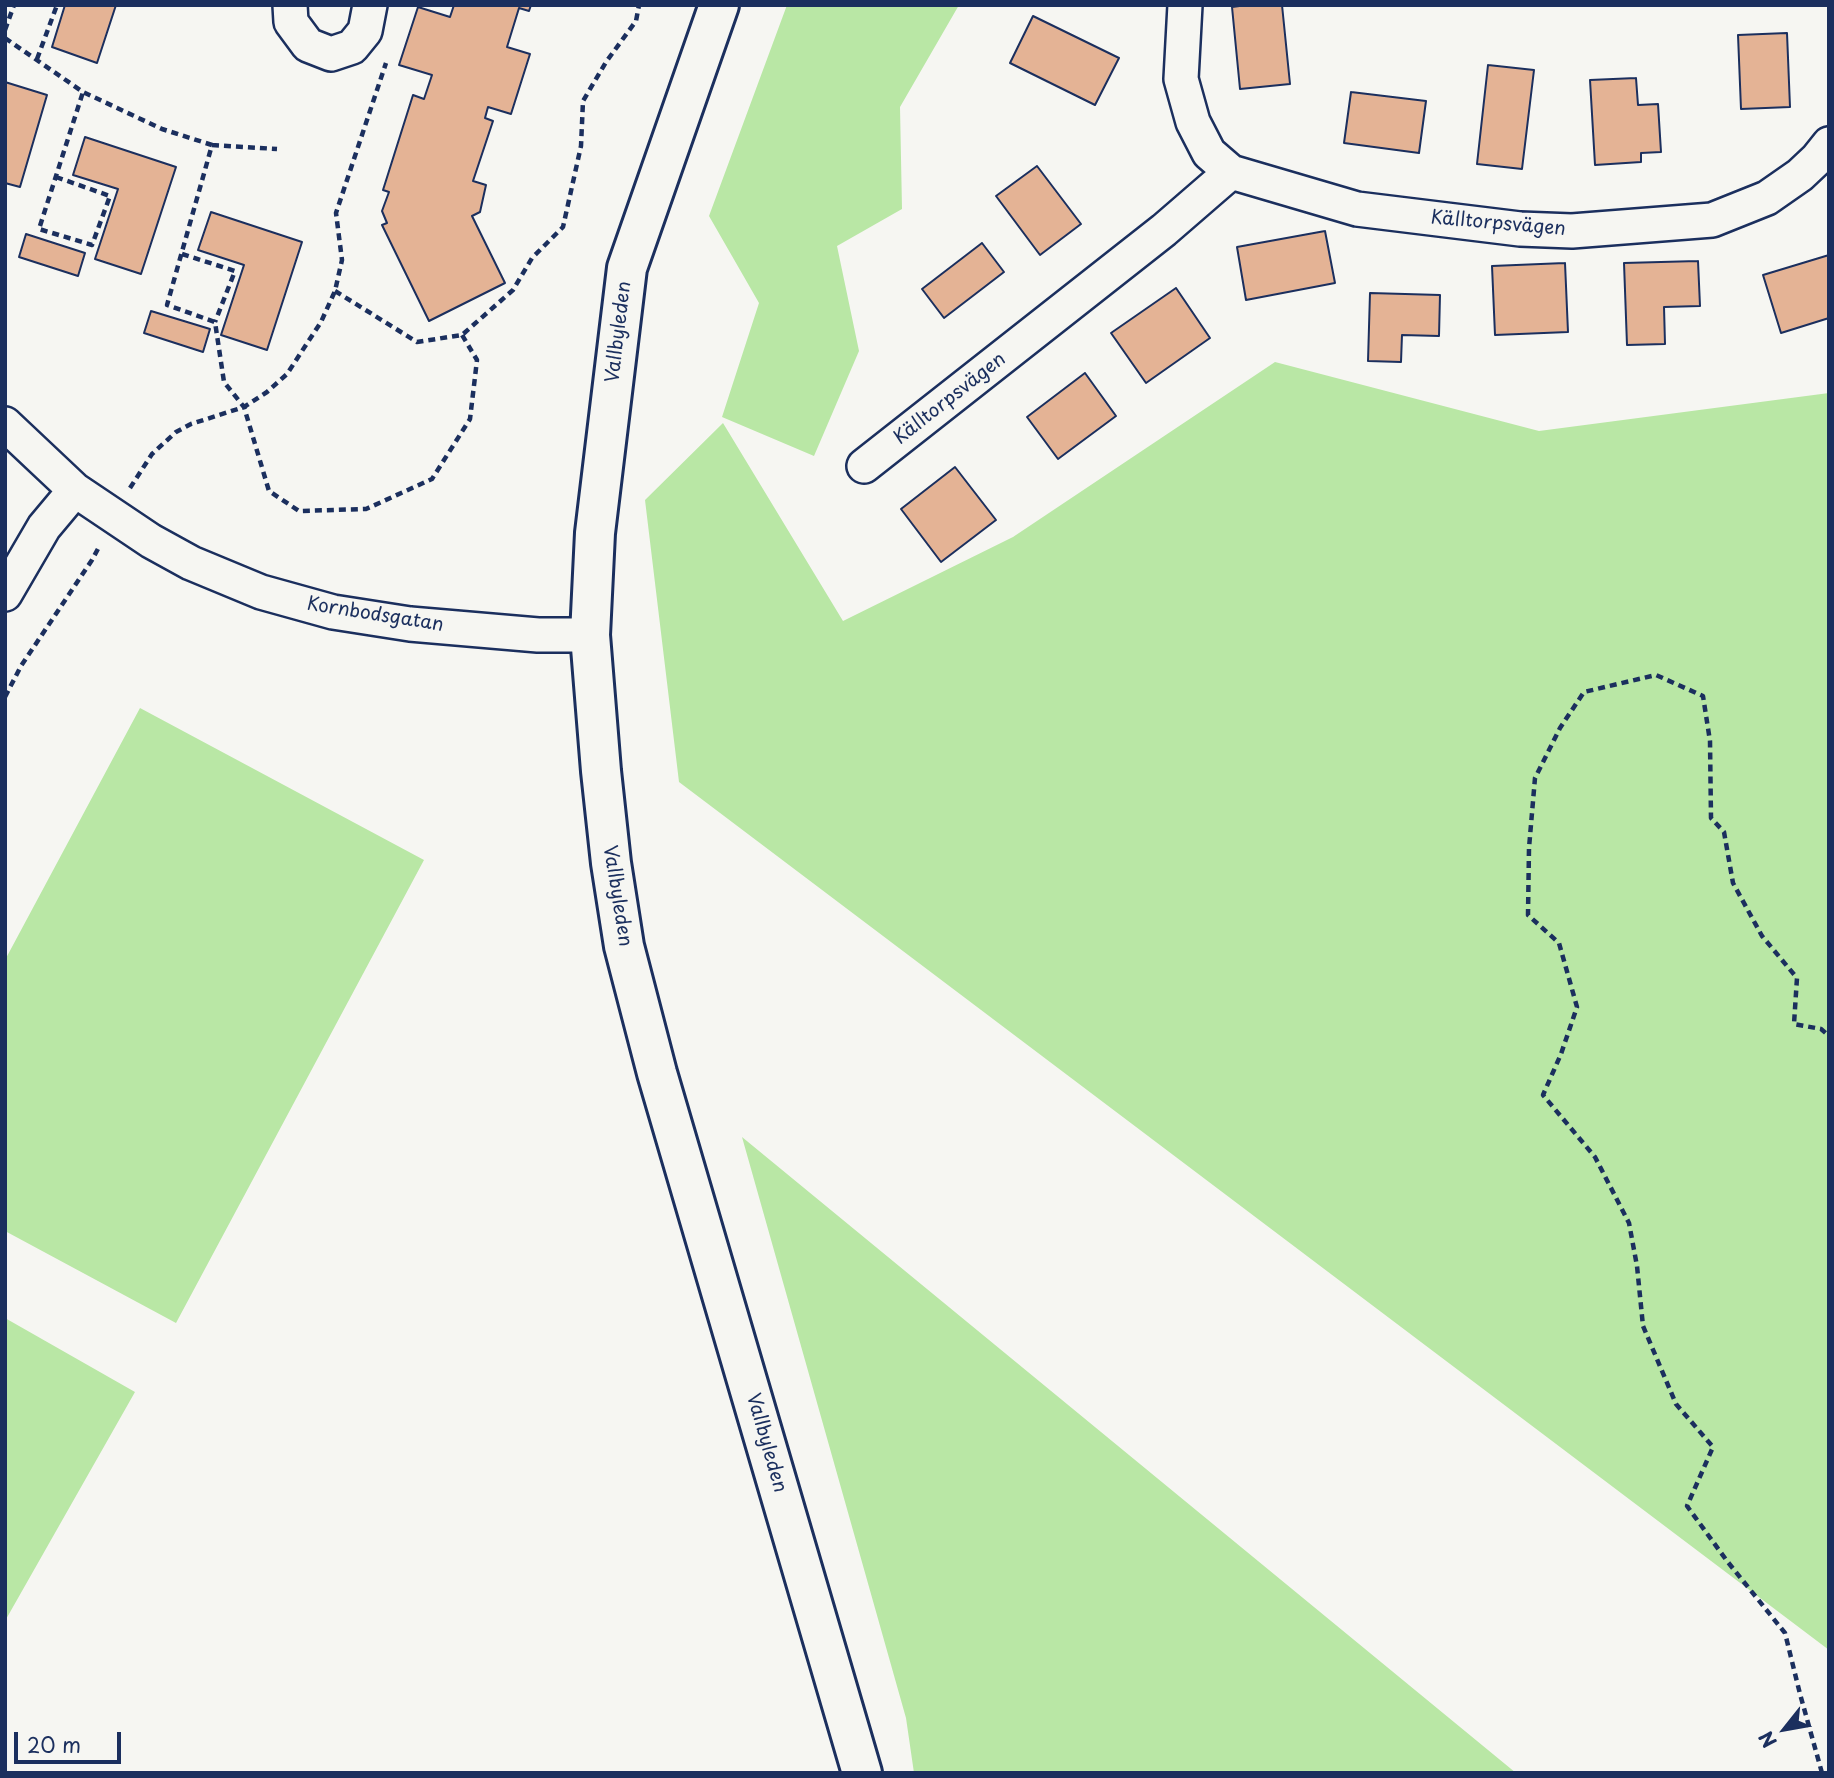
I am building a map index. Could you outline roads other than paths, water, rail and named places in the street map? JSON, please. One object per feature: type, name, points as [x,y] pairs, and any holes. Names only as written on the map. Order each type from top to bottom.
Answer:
[{"type":"main road","name":"Vallbyleden","points":[[719,5],[627,268],[595,533],[590,635],[611,863],[624,946],[657,1073],[862,1773]]},
{"type":"street","points":[[290,5],[291,22],[308,46],[331,54],[352,47],[365,31],[370,5]]},
{"type":"street","name":"Källtorpsvägen","points":[[1185,5],[1181,79],[1193,121],[1209,153],[1231,172],[1357,209],[1520,229],[1572,231],[1712,220],[1767,198],[1800,175],[1829,144]]},
{"type":"street","name":"Källtorpsvägen","points":[[864,466],[1164,230],[1231,172]]},
{"type":"street","name":"Kornbodsgatan","points":[[5,424],[75,490],[151,541],[191,563],[261,592],[332,612],[410,624],[538,635],[590,635]]},
{"type":"street","points":[[5,594],[44,527],[75,490]]}]
